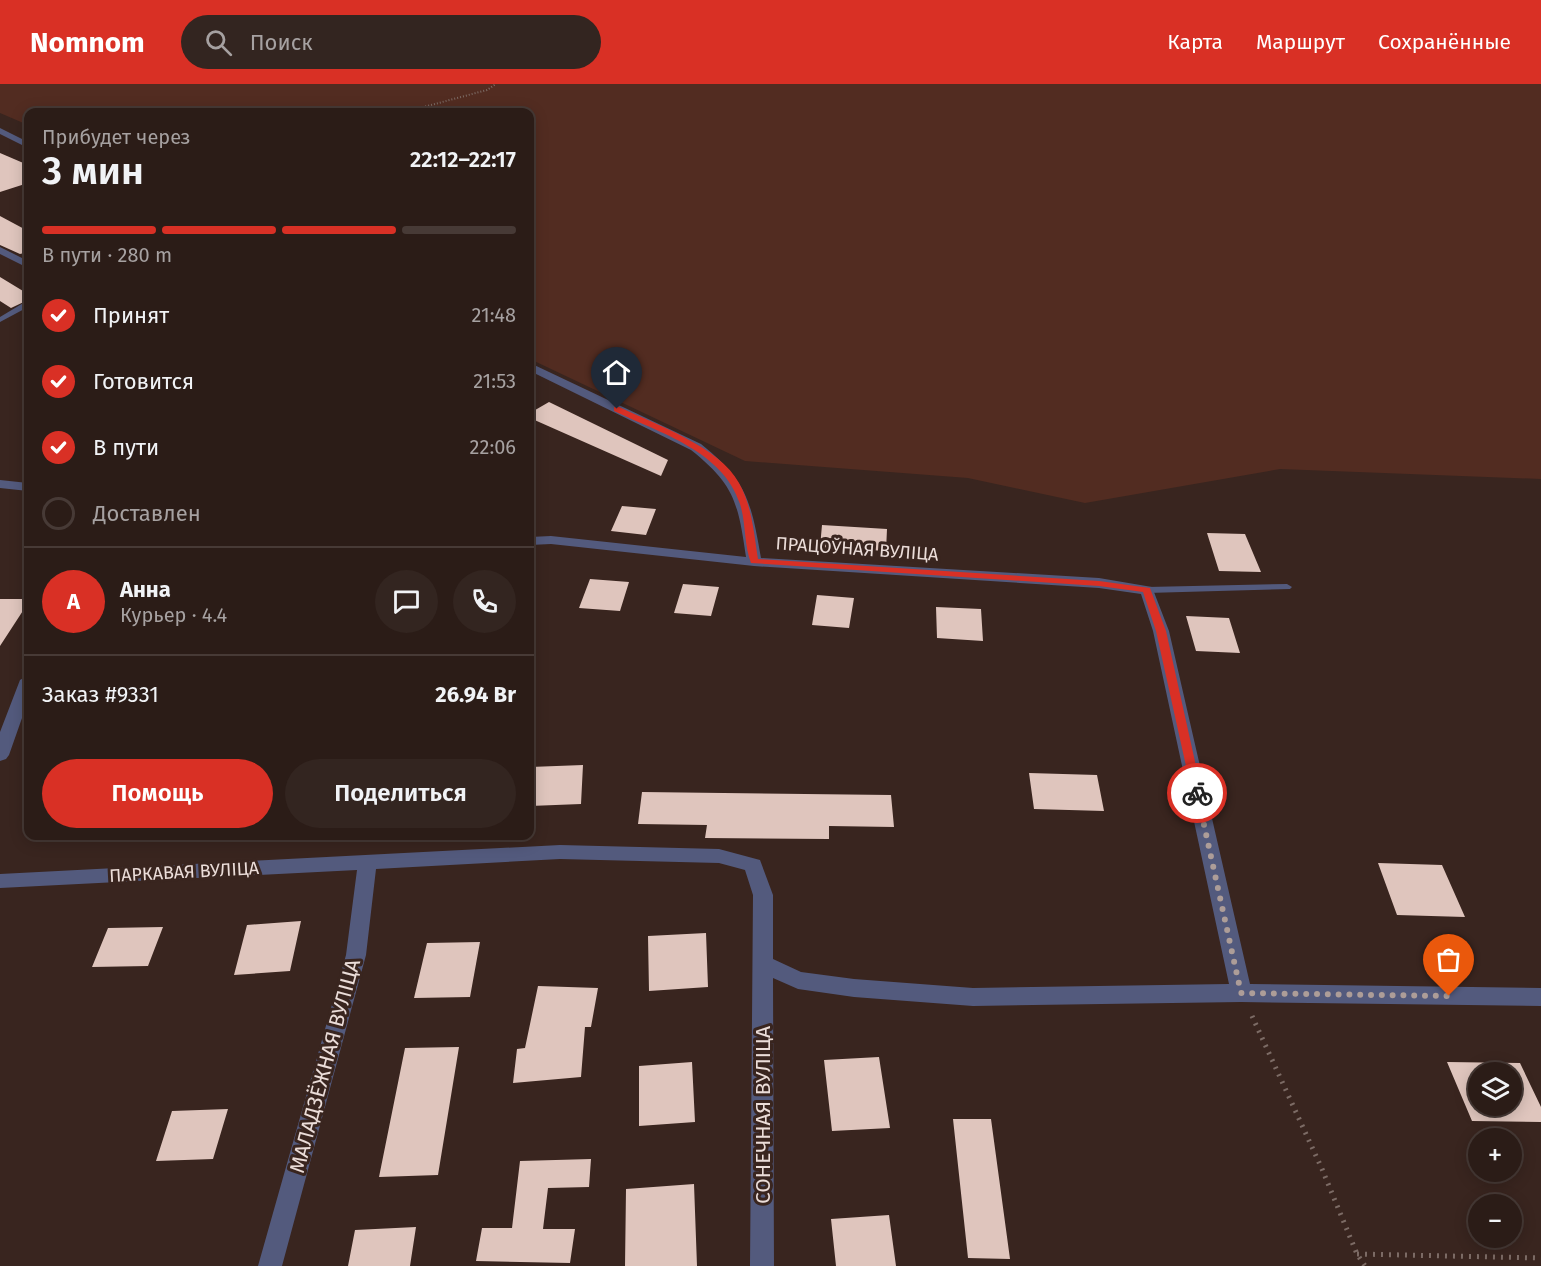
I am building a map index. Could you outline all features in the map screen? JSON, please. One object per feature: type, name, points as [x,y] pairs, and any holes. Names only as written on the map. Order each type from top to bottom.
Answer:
[{"type":"street","points":[[0,131],[24,143]]},
{"type":"street","points":[[0,250],[24,261]]},
{"type":"street","points":[[534,369],[696,447],[718,464],[735,482],[745,506],[754,562]]},
{"type":"street","points":[[0,484],[24,487]]},
{"type":"street","points":[[534,531],[550,540]]},
{"type":"street","name":"ПРАЦОЎНАЯ ВУЛІЦА","points":[[534,541],[550,540],[754,562],[1099,583],[1146,590]]},
{"type":"street","points":[[1146,590],[1161,631],[1241,993]]},
{"type":"street","points":[[0,755],[24,691]]},
{"type":"street","name":"ПАРКАВАЯ ВУЛІЦА","points":[[0,881],[560,852],[718,856],[753,865],[763,895],[764,964]]},
{"type":"street","name":"МАЛАДЗЁЖНАЯ ВУЛІЦА","points":[[270,1266],[356,955],[367,863]]},
{"type":"street","points":[[764,964],[798,980],[855,988],[973,997],[1241,993],[1541,997]]},
{"type":"street","name":"СОНЕЧНАЯ ВУЛІЦА","points":[[762,1266],[764,964]]},
{"type":"lane","points":[[0,320],[24,306]]},
{"type":"lane","points":[[1146,590],[1287,587]]},
{"type":"path","points":[[420,108],[486,90],[496,84]]},
{"type":"path","points":[[1241,993],[1322,1169],[1356,1254],[1365,1266]]},
{"type":"path","points":[[1356,1254],[1541,1258]]},
{"type":"shaded area","points":[[0,84],[1541,84],[1541,479],[1280,469],[1085,503],[968,478],[745,461],[534,361],[534,108],[24,108],[24,123],[0,113]]},
{"type":"building","points":[[0,153],[24,163],[24,184],[0,192]]},
{"type":"building","points":[[0,216],[24,229],[24,253],[20,254],[0,245]]},
{"type":"building","points":[[0,277],[24,292],[24,302],[11,308],[0,301]]},
{"type":"building","points":[[549,402],[668,460],[661,476],[534,420],[534,411]]},
{"type":"building","points":[[622,506],[656,509],[646,535],[611,531]]},
{"type":"building","points":[[822,525],[887,529],[886,551],[820,547]]},
{"type":"building","points":[[1207,533],[1245,534],[1261,572],[1219,571]]},
{"type":"building","points":[[590,579],[629,582],[620,611],[579,608]]},
{"type":"building","points":[[683,584],[719,587],[711,616],[674,613]]},
{"type":"building","points":[[817,595],[854,598],[849,628],[812,625]]},
{"type":"building","points":[[0,599],[24,599],[24,609],[0,646]]},
{"type":"building","points":[[936,607],[981,609],[983,641],[937,638]]},
{"type":"building","points":[[1186,616],[1229,618],[1240,653],[1196,651]]},
{"type":"building","points":[[583,765],[581,804],[534,806],[534,767]]},
{"type":"building","points":[[1029,773],[1097,775],[1104,811],[1034,809]]},
{"type":"building","points":[[642,792],[891,795],[894,827],[829,826],[829,839],[705,838],[707,825],[638,824]]},
{"type":"building","points":[[1378,863],[1442,865],[1465,917],[1397,915]]},
{"type":"building","points":[[301,921],[290,971],[234,975],[247,925]]},
{"type":"building","points":[[163,927],[148,966],[92,967],[108,928]]},
{"type":"building","points":[[706,933],[708,987],[649,991],[648,936]]},
{"type":"building","points":[[480,942],[470,997],[414,998],[427,943]]},
{"type":"building","points":[[538,986],[598,988],[591,1027],[585,1027],[581,1077],[513,1083],[517,1049],[525,1048]]},
{"type":"building","points":[[459,1047],[438,1175],[379,1177],[405,1048]]},
{"type":"building","points":[[879,1057],[890,1128],[832,1131],[824,1060]]},
{"type":"building","points":[[692,1062],[695,1122],[639,1126],[639,1066]]},
{"type":"building","points":[[1447,1062],[1468,1062],[1468,1112]]},
{"type":"building","points":[[1522,1067],[1541,1107],[1541,1122],[1472,1121],[1470,1116],[1522,1116]]},
{"type":"building","points":[[228,1109],[213,1159],[156,1161],[172,1111]]},
{"type":"building","points":[[953,1119],[991,1119],[1010,1259],[968,1258]]},
{"type":"building","points":[[591,1159],[589,1187],[548,1188],[543,1229],[575,1229],[570,1263],[476,1261],[482,1228],[512,1228],[520,1161]]},
{"type":"building","points":[[694,1184],[697,1266],[625,1266],[626,1189]]},
{"type":"building","points":[[889,1215],[896,1266],[836,1266],[831,1219]]},
{"type":"building","points":[[416,1227],[410,1266],[348,1266],[355,1230]]},
{"type":"way so far","points":[[1197,793],[1241,993],[1449,996]]},
{"type":"route","points":[[617,409],[696,447],[718,464],[735,482],[745,506],[754,562],[1099,583],[1146,590],[1161,631],[1197,793]]}]
